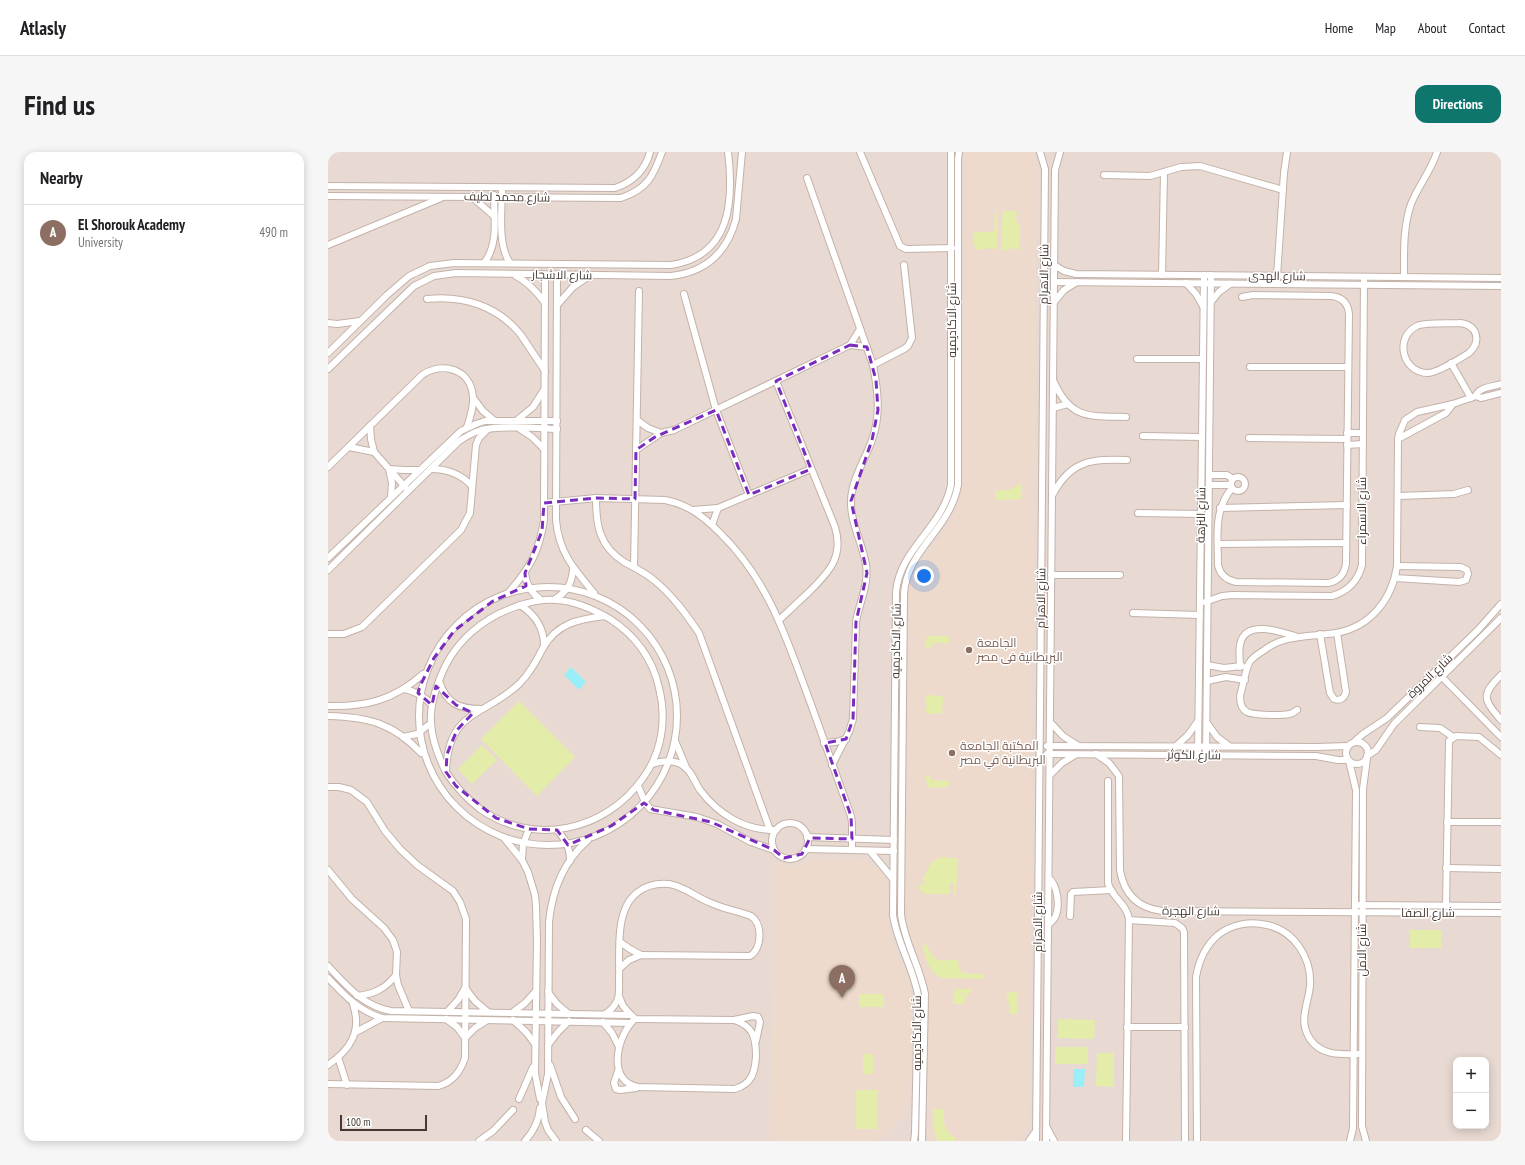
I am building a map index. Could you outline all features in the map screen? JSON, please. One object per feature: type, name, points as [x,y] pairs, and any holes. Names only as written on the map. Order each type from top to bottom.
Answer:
[{"type":"street","name":"شارع محمد لطيف","points":[[328,186],[615,188],[629,182],[641,172],[650,152]]},
{"type":"street","name":"شارع محمد لطيف","points":[[328,196],[621,198],[637,191],[650,180],[662,152]]},
{"type":"street","name":"شارع الاشجار","points":[[328,353],[386,295],[409,276],[430,266],[442,263],[671,265],[692,260],[710,247],[723,229],[726,218],[730,180],[728,152]]},
{"type":"street","name":"شارع الاشجار","points":[[328,369],[414,286],[434,276],[456,273],[619,276],[680,275],[698,269],[713,259],[726,245],[734,228],[742,152]]},
{"type":"street","points":[[860,152],[900,246],[906,249],[952,248]]},
{"type":"street","name":"شارع الاكاديميه","points":[[951,152],[952,248],[955,275]]},
{"type":"street","name":"شارع الاكاديميه","points":[[922,1141],[925,1003],[923,984],[904,930],[901,907],[904,594],[906,579],[911,565],[946,518],[952,506],[958,485],[955,458],[955,275],[958,159],[960,152]]},
{"type":"street","name":"شارع الاهرام","points":[[1036,1141],[1045,169],[1040,152]]},
{"type":"street","name":"شارع الاهرام","points":[[1046,1141],[1055,170],[1060,152]]},
{"type":"street","points":[[1277,276],[1287,152]]},
{"type":"street","points":[[1404,277],[1406,227],[1408,215],[1416,192],[1430,170],[1437,152]]},
{"type":"street","points":[[1104,175],[1150,176],[1181,167],[1200,166],[1283,190]]},
{"type":"street","points":[[1045,169],[1055,170]]},
{"type":"street","points":[[1162,275],[1164,172]]},
{"type":"street","points":[[807,178],[873,365],[878,395],[876,425],[872,440],[855,483],[851,501],[853,520],[867,573],[865,588],[856,622],[854,713],[852,726],[832,765]]},
{"type":"street","points":[[484,263],[493,246],[494,187]]},
{"type":"street","points":[[502,188],[503,250],[510,263]]},
{"type":"street","points":[[328,245],[443,197]]},
{"type":"street","points":[[472,197],[494,216]]},
{"type":"street","points":[[619,264],[619,276]]},
{"type":"street","points":[[873,365],[904,349],[908,346],[912,338],[904,265]]},
{"type":"street","name":"شارع الهدى","points":[[1054,265],[1064,271],[1076,274],[1500,277]]},
{"type":"street","points":[[512,274],[523,279],[546,303]]},
{"type":"street","points":[[508,593],[525,572],[536,553],[544,520],[545,275]]},
{"type":"street","points":[[557,275],[556,520],[559,541],[563,550],[573,568],[595,594]]},
{"type":"street","points":[[558,304],[573,287],[590,275]]},
{"type":"street","name":"شارع النزهة","points":[[1198,755],[1204,275]]},
{"type":"street","name":"شارع النزهة","points":[[1206,755],[1211,275]]},
{"type":"street","name":"شارع الاسمراء","points":[[1200,604],[1222,596],[1232,595],[1332,596],[1347,590],[1357,579],[1362,564],[1364,277]]},
{"type":"street","name":"شارع الهدى","points":[[1054,282],[1500,287]]},
{"type":"street","points":[[1054,302],[1064,290],[1077,282]]},
{"type":"street","points":[[1186,283],[1196,294],[1203,307]]},
{"type":"street","points":[[1211,302],[1230,284]]},
{"type":"street","points":[[634,567],[639,291]]},
{"type":"street","points":[[684,294],[716,410],[749,495]]},
{"type":"street","points":[[386,295],[395,304]]},
{"type":"street","points":[[1232,484],[1220,508],[1218,518],[1219,569],[1224,577],[1232,581],[1328,583],[1339,579],[1345,570],[1349,310],[1344,301],[1340,298],[1331,296],[1253,295],[1242,297]]},
{"type":"street","points":[[427,299],[447,298],[466,300],[501,316],[520,334],[545,372]]},
{"type":"street","points":[[328,322],[337,324],[360,321]]},
{"type":"street","points":[[1460,323],[1471,327],[1475,331],[1477,337],[1474,349],[1451,363],[1435,372],[1429,373],[1416,370],[1410,366],[1404,354],[1403,347],[1407,334],[1417,326],[1424,324],[1460,323]]},
{"type":"street","points":[[636,450],[648,440],[661,433],[674,430],[850,345],[860,329]]},
{"type":"street","points":[[850,345],[867,347]]},
{"type":"street","points":[[1137,359],[1203,359]]},
{"type":"street","points":[[1451,363],[1473,397]]},
{"type":"street","points":[[1250,367],[1348,367]]},
{"type":"street","points":[[328,467],[422,375],[436,368],[452,369],[465,377],[473,391],[474,399],[467,427]]},
{"type":"street","points":[[776,381],[837,534],[838,549],[830,570],[826,576],[779,620]]},
{"type":"street","points":[[1053,381],[1059,393],[1074,410],[1089,416],[1126,417]]},
{"type":"street","points":[[1473,397],[1479,390],[1501,384]]},
{"type":"street","points":[[515,421],[533,408],[545,388]]},
{"type":"street","points":[[1297,710],[1294,713],[1285,714],[1252,713],[1243,709],[1240,700],[1250,663],[1257,655],[1270,646],[1285,639],[1296,636],[1336,632],[1353,628],[1368,620],[1380,608],[1390,594],[1397,566],[1398,440],[1401,427],[1411,415],[1425,410],[1453,404],[1473,397],[1481,398],[1501,393]]},
{"type":"street","points":[[474,399],[483,411],[495,421]]},
{"type":"street","points":[[1053,408],[1068,404]]},
{"type":"street","points":[[1398,440],[1446,413],[1453,404]]},
{"type":"street","points":[[637,420],[648,428],[661,433]]},
{"type":"street","points":[[328,558],[331,553],[455,435],[467,427],[495,421],[557,421]]},
{"type":"street","points":[[370,426],[374,452],[409,491]]},
{"type":"street","points":[[1042,426],[1053,426]]},
{"type":"street","points":[[328,570],[465,437],[489,428],[556,429]]},
{"type":"street","points":[[329,634],[350,632],[367,623],[461,530],[470,513],[476,445],[479,438],[489,428]]},
{"type":"street","points":[[519,428],[532,437],[544,449]]},
{"type":"street","points":[[1347,439],[1363,433]]},
{"type":"street","points":[[1143,436],[1202,437]]},
{"type":"street","points":[[1249,438],[1347,439],[1363,444]]},
{"type":"street","points":[[349,447],[374,452]]},
{"type":"street","name":"شارع الاكاديميه","points":[[914,1141],[918,1004],[916,986],[896,932],[893,915],[896,592],[899,577],[905,563],[939,516],[945,504],[951,485],[955,458]]},
{"type":"street","points":[[1052,496],[1063,478],[1078,466],[1100,459],[1127,460]]},
{"type":"street","points":[[389,469],[419,470]]},
{"type":"street","points":[[389,469],[392,483],[391,497]]},
{"type":"street","points":[[431,469],[441,469],[454,472],[472,486]]},
{"type":"street","points":[[693,510],[718,508],[812,469]]},
{"type":"street","points":[[1209,475],[1227,475],[1232,484]]},
{"type":"street","points":[[1209,485],[1232,484]]},
{"type":"street","points":[[1398,496],[1454,494],[1468,490]]},
{"type":"street","points":[[544,503],[596,498],[665,500],[685,505],[693,510],[712,525],[735,548],[751,569],[768,597],[779,620],[850,816],[852,823],[852,850]]},
{"type":"street","points":[[596,498],[596,517],[602,538],[608,547],[615,555],[655,581],[667,592],[689,618],[699,633],[773,830],[772,839],[774,850]]},
{"type":"street","points":[[1220,508],[1347,505]]},
{"type":"street","points":[[712,525],[718,508]]},
{"type":"street","points":[[1138,513],[1201,514]]},
{"type":"street","points":[[1218,544],[1346,543]]},
{"type":"street","points":[[1395,578],[1459,582],[1466,580],[1468,577],[1467,570],[1461,567],[1397,566]]},
{"type":"street","points":[[555,599],[561,596],[569,585],[573,568]]},
{"type":"street","points":[[525,572],[528,586],[536,596],[542,600]]},
{"type":"street","points":[[1052,574],[1120,575]]},
{"type":"street","points":[[501,836],[523,844],[545,847],[568,845],[592,836],[621,821],[645,802],[660,783],[670,761],[675,740],[675,711],[669,679],[655,649],[646,634],[614,606],[595,594],[569,585],[548,583],[528,586],[508,593],[480,610],[454,631],[426,672],[418,693],[416,713],[417,734],[425,757],[436,777],[454,800],[472,816],[501,836],[522,860],[532,883],[536,906],[535,1078],[540,1102],[540,1112],[533,1130],[525,1141]]},
{"type":"street","points":[[555,599],[581,604],[605,616],[628,633],[646,656],[658,681],[662,702],[663,723],[661,737],[652,764],[638,786],[610,811],[593,820],[557,830],[529,829],[496,818],[467,798],[446,772],[435,746],[431,723],[432,705],[439,681],[457,647],[475,629],[496,614],[520,605],[542,600],[555,599]]},
{"type":"street","name":"شارع المروة","points":[[1355,741],[1387,718],[1478,630],[1501,604]]},
{"type":"street","points":[[520,605],[539,622],[544,638],[544,647]]},
{"type":"street","points":[[1133,613],[1200,615]]},
{"type":"street","points":[[446,772],[447,754],[452,738],[468,717],[502,698],[522,681],[534,665],[544,647],[556,632],[573,621],[582,618],[605,616]]},
{"type":"street","name":"شارع المروة","points":[[1367,757],[1376,750],[1394,724],[1501,618]]},
{"type":"street","points":[[1240,666],[1241,640],[1249,631],[1255,629],[1274,630],[1296,636]]},
{"type":"street","points":[[1320,634],[1330,693],[1334,699],[1340,700],[1346,692],[1336,632]]},
{"type":"street","points":[[896,655],[903,655]]},
{"type":"street","points":[[1207,665],[1224,668],[1250,663]]},
{"type":"street","points":[[328,706],[368,704],[386,698],[404,690],[426,672]]},
{"type":"street","points":[[1501,675],[1490,686],[1487,696],[1489,706],[1501,720]]},
{"type":"street","points":[[1207,681],[1226,677],[1245,680]]},
{"type":"street","points":[[1442,677],[1501,737]]},
{"type":"street","points":[[439,681],[445,695],[456,705],[481,710]]},
{"type":"street","points":[[404,690],[418,693],[426,698],[432,705]]},
{"type":"street","points":[[328,716],[350,716],[369,720],[387,727],[403,737],[425,757]]},
{"type":"street","points":[[1175,746],[1188,735],[1198,721]]},
{"type":"street","points":[[1050,722],[1063,736],[1078,746]]},
{"type":"street","points":[[403,737],[417,734],[431,723]]},
{"type":"street","points":[[1207,723],[1216,737],[1231,747]]},
{"type":"street","points":[[1420,727],[1440,728],[1453,737],[1479,738],[1501,755]]},
{"type":"street","points":[[1446,906],[1449,744],[1453,737]]},
{"type":"street","points":[[824,743],[846,739]]},
{"type":"street","points":[[638,786],[650,809],[683,814],[711,822],[751,842],[774,850],[784,858],[796,858],[806,849],[807,838],[803,829],[794,824],[784,824],[773,830],[746,826],[723,813],[702,793],[693,781],[675,740]]},
{"type":"street","points":[[1355,741],[1363,743],[1367,749],[1367,757],[1358,764],[1349,761],[1345,752],[1348,746],[1355,741]]},
{"type":"street","name":"شارع الكوثر","points":[[1040,746],[1348,746]]},
{"type":"street","name":"شارع الكوثر","points":[[1040,754],[1316,756],[1349,761]]},
{"type":"street","points":[[1050,775],[1062,763],[1077,754]]},
{"type":"street","name":"شارع الهجرة","points":[[1096,754],[1109,763],[1119,776],[1121,879],[1130,896],[1144,907],[1162,911],[1354,912]]},
{"type":"street","name":"شارع الامل","points":[[1366,1141],[1362,1126],[1362,905],[1363,789],[1367,757]]},
{"type":"street","points":[[652,764],[670,761],[687,769]]},
{"type":"street","name":"شارع الامل","points":[[1349,761],[1356,790],[1351,1138]]},
{"type":"street","points":[[1108,781],[1108,879],[1111,890],[1126,909],[1129,920],[1126,1141]]},
{"type":"street","points":[[328,787],[345,788],[361,796],[367,802],[385,831],[400,849],[421,868],[448,887],[457,897],[464,910],[466,919],[465,1058],[462,1068],[457,1075],[442,1085],[409,1086],[328,1084]]},
{"type":"street","points":[[894,794],[902,794]]},
{"type":"street","points":[[1447,822],[1501,822]]},
{"type":"street","points":[[522,860],[523,844],[529,829]]},
{"type":"street","points":[[557,830],[564,837],[568,845],[570,861]]},
{"type":"street","points":[[556,1141],[548,1130],[542,1112],[543,1094],[548,1074],[550,912],[556,888],[570,861],[592,836]]},
{"type":"street","points":[[807,838],[894,840]]},
{"type":"street","points":[[806,849],[894,851]]},
{"type":"street","points":[[870,851],[893,879]]},
{"type":"street","points":[[1446,868],[1501,868]]},
{"type":"street","points":[[328,870],[352,899],[389,934],[393,940],[397,952],[396,975],[401,994],[409,1011]]},
{"type":"street","points":[[1048,925],[1057,913],[1056,887],[1049,878]]},
{"type":"street","points":[[619,969],[629,960],[641,955],[750,956],[754,953],[758,945],[759,925],[755,918],[751,916],[710,903],[677,886],[654,884],[645,887],[635,894],[626,905],[621,920],[619,969],[619,996],[623,1006],[632,1019]]},
{"type":"street","points":[[1057,894],[1071,894],[1076,891],[1111,890]]},
{"type":"street","points":[[1070,916],[1071,894]]},
{"type":"street","name":"شارع الصفا","points":[[1354,905],[1501,906]]},
{"type":"street","name":"شارع الصفا","points":[[1354,912],[1501,913]]},
{"type":"street","points":[[1129,920],[1175,923],[1182,928],[1185,936],[1185,1141]]},
{"type":"street","points":[[1197,1141],[1197,972],[1201,957],[1206,948],[1213,940],[1230,928],[1250,923],[1260,923],[1280,930],[1296,942],[1306,960],[1310,978],[1308,996],[1303,1014],[1303,1023],[1313,1043],[1324,1051],[1332,1054],[1362,1054]]},
{"type":"street","points":[[896,932],[904,930]]},
{"type":"street","points":[[620,942],[641,955]]},
{"type":"street","points":[[328,966],[357,996],[376,1007],[391,1011],[604,1014],[632,1019]]},
{"type":"street","points":[[357,996],[369,995],[380,991],[389,984],[396,975]]},
{"type":"street","points":[[328,978],[352,1003],[382,1018],[603,1022],[632,1019],[734,1020],[753,1016],[758,1017],[760,1024],[756,1043],[754,1073],[747,1084],[741,1087],[735,1089],[638,1087],[631,1086],[626,1083],[618,1071]]},
{"type":"street","points":[[328,987],[338,988]]},
{"type":"street","points":[[447,1012],[458,1000],[465,987]]},
{"type":"street","points":[[465,987],[475,1001],[488,1012]]},
{"type":"street","points":[[512,1013],[525,1003],[536,991]]},
{"type":"street","points":[[548,992],[557,1004],[569,1014]]},
{"type":"street","points":[[604,1014],[613,1007],[619,996]]},
{"type":"street","points":[[352,1003],[356,1017],[356,1032]]},
{"type":"street","points":[[328,1065],[338,1057],[356,1032],[382,1018]]},
{"type":"street","points":[[446,1019],[457,1027],[465,1038]]},
{"type":"street","points":[[632,1019],[623,1034],[619,1047],[618,1071],[614,1084],[616,1089],[620,1090],[638,1087]]},
{"type":"street","points":[[465,1038],[475,1028],[487,1020]]},
{"type":"street","points":[[513,1020],[526,1032],[535,1044]]},
{"type":"street","points":[[734,1020],[746,1025],[754,1036],[756,1043]]},
{"type":"street","points":[[548,1045],[569,1021]]},
{"type":"street","points":[[603,1022],[612,1033],[619,1047]]},
{"type":"street","points":[[918,1028],[925,1027]]},
{"type":"street","points":[[1127,1027],[1185,1028]]},
{"type":"street","points":[[338,1057],[347,1084]]},
{"type":"street","points":[[548,1059],[561,1097],[575,1119]]},
{"type":"street","points":[[519,1099],[535,1063]]},
{"type":"street","points":[[1036,1105],[1046,1105]]},
{"type":"street","points":[[480,1141],[493,1131],[513,1110]]},
{"type":"street","points":[[1037,1114],[1046,1114]]},
{"type":"street","points":[[1046,1127],[1054,1141]]},
{"type":"street","points":[[586,1130],[599,1141]]},
{"type":"street","points":[[1028,1141],[1036,1131]]},
{"type":"street","points":[[1351,1138],[1363,1134]]},
{"type":"highlighted area","points":[[850,345],[867,347],[876,380],[878,410],[872,440],[851,501],[867,573],[856,622],[853,719],[846,739],[825,743],[851,816],[852,839],[810,838],[802,854],[784,858],[774,850],[711,822],[654,810],[644,803],[611,826],[568,845],[557,830],[529,829],[496,818],[456,786],[446,772],[447,754],[457,730],[473,713],[456,705],[436,686],[432,705],[418,693],[420,686],[434,658],[454,631],[493,601],[526,586],[525,573],[542,531],[544,503],[596,498],[635,499],[636,450],[655,437],[716,410],[749,495],[811,469],[776,381]]},
{"type":"shaded area","points":[[328,152],[1501,152],[1501,1141],[328,1141]]},
{"type":"shaded area","name":"الجامعة البريطانية فى مصر","points":[[964,152],[1032,152],[1037,168],[1033,640],[1031,656],[1031,920],[1028,1119],[1026,1129],[1020,1141],[928,1141],[926,1131],[929,1013],[928,991],[908,934],[904,915],[906,730],[908,720],[908,716],[906,715],[906,706],[908,706],[909,703],[906,693],[907,593],[914,570],[950,522],[959,497],[961,486]]},
{"type":"shaded area","points":[[821,858],[865,860],[881,872],[888,885],[889,933],[897,954],[907,973],[911,990],[912,1037],[909,1101],[902,1116],[890,1130],[877,1141],[770,1141],[775,862],[780,865],[794,867],[807,860]]},
{"type":"green space","points":[[997,211],[997,248],[994,250],[992,248],[977,250],[973,244],[974,232],[994,231]]},
{"type":"green space","points":[[1003,211],[1017,211],[1016,220],[1020,226],[1019,250],[1013,248],[1002,251],[1001,243],[1003,236],[1001,235]]},
{"type":"green space","points":[[1021,483],[1022,499],[995,500],[995,491],[1009,490]]},
{"type":"green space","points":[[928,636],[949,636],[949,643],[934,643],[930,648],[925,648],[925,641]]},
{"type":"green space","points":[[926,695],[943,696],[942,713],[929,714],[925,711],[927,704],[925,700]]},
{"type":"green space","points":[[519,701],[575,757],[537,796],[481,739]]},
{"type":"green space","points":[[482,745],[497,760],[472,784],[458,769]]},
{"type":"green space","points":[[926,775],[930,775],[931,780],[950,781],[950,785],[946,787],[929,788],[926,781]]},
{"type":"green space","points":[[937,857],[958,858],[956,894],[953,894],[954,885],[951,882],[948,885],[950,887],[950,894],[924,894],[918,888],[922,882],[924,885],[926,884],[926,881],[922,881],[931,863],[937,859]]},
{"type":"green space","points":[[1410,930],[1442,930],[1441,948],[1410,948]]},
{"type":"green space","points":[[922,945],[927,945],[936,959],[942,961],[958,960],[961,973],[983,974],[983,979],[943,978],[938,976],[931,969]]},
{"type":"green space","points":[[954,989],[973,989],[968,995],[965,993],[967,995],[964,1004],[953,1004],[954,992],[962,992],[962,996],[964,992],[954,991]]},
{"type":"green space","points":[[1010,992],[1018,992],[1018,1014],[1010,1014],[1006,996]]},
{"type":"green space","points":[[859,994],[884,994],[884,1007],[859,1007]]},
{"type":"green space","points":[[1058,1019],[1095,1020],[1094,1039],[1058,1038]]},
{"type":"green space","points":[[1055,1047],[1088,1047],[1088,1064],[1055,1064]]},
{"type":"green space","points":[[1097,1053],[1114,1053],[1114,1087],[1096,1086]]},
{"type":"green space","points":[[863,1054],[873,1054],[873,1074],[863,1074]]},
{"type":"green space","points":[[856,1090],[877,1090],[877,1129],[856,1129]]},
{"type":"green space","points":[[934,1109],[943,1109],[946,1129],[955,1137],[955,1141],[938,1141],[934,1130]]},
{"type":"water","points":[[571,667],[586,682],[579,690],[564,675]]},
{"type":"water","points":[[1073,1069],[1085,1069],[1084,1087],[1073,1087]]},
{"type":"place","name":"الجامعة البريطانية فى مصر","points":[[969,650]]},
{"type":"place","name":"المكتبة الجامعة البريطانية في مصر","points":[[952,753]]},
{"type":"place","name":"El Shorouk Academy","points":[[842,998]]}]
